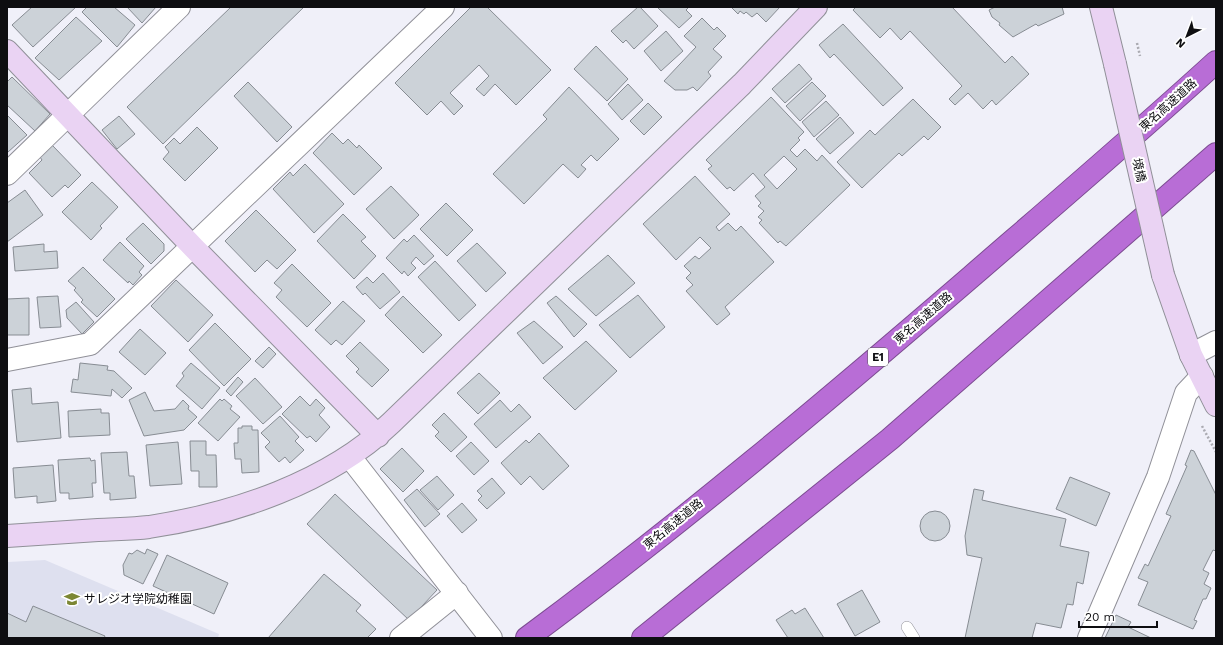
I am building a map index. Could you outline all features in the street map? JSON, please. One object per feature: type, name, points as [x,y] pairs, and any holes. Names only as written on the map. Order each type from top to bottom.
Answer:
[{"type":"highway","name":"東名高速道路","points":[[527,638],[592,590],[848,383],[1150,122],[1216,62]]},
{"type":"highway","points":[[643,638],[890,439],[1216,154]]},
{"type":"street","points":[[7,174],[179,7]]},
{"type":"street","points":[[7,360],[90,344],[443,7]]},
{"type":"street","points":[[7,536],[149,527],[216,514],[264,499],[350,457],[378,436],[742,84],[816,7]]},
{"type":"street","name":"境橋","points":[[1101,7],[1163,275],[1191,355],[1216,405]]},
{"type":"street","points":[[7,51],[193,247],[378,436]]},
{"type":"street","points":[[1191,355],[1216,342]]},
{"type":"street","points":[[1089,638],[1158,477],[1186,393],[1202,376]]},
{"type":"street","points":[[350,457],[491,638]]},
{"type":"street","points":[[401,638],[461,598]]},
{"type":"lane","points":[[908,627],[914,638]]},
{"type":"path","points":[[1202,426],[1216,452]]},
{"type":"shaded area","name":"サレジオ学院幼稚園","points":[[45,560],[219,634],[218,638],[7,638],[8,562]]},
{"type":"building","points":[[32,7],[76,7],[33,47],[12,25]]},
{"type":"building","points":[[87,7],[114,7],[135,25],[117,47],[82,12]]},
{"type":"building","points":[[127,7],[156,7],[142,23]]},
{"type":"building","points":[[231,7],[304,7],[163,144],[127,107]]},
{"type":"building","points":[[471,7],[487,7],[551,70],[516,105],[495,84],[484,96],[476,89],[489,76],[479,65],[450,93],[463,106],[454,115],[441,101],[427,115],[395,83]]},
{"type":"building","points":[[638,7],[640,7],[658,26],[634,49],[626,40],[623,43],[611,31]]},
{"type":"building","points":[[657,7],[689,7],[686,10],[692,16],[679,28]]},
{"type":"building","points":[[731,7],[780,7],[766,22],[757,13],[752,17],[746,12],[744,14],[740,11],[738,14]]},
{"type":"building","points":[[856,7],[952,7],[1005,63],[1012,56],[1029,74],[996,105],[992,100],[983,109],[968,93],[955,105],[949,99],[962,86],[910,31],[901,40],[890,28],[880,38],[853,10]]},
{"type":"building","points":[[995,7],[1062,7],[1064,14],[1038,26],[1036,24],[1013,37],[992,17],[989,10]]},
{"type":"building","points":[[76,17],[102,41],[59,80],[35,58]]},
{"type":"building","points":[[702,18],[714,30],[717,27],[726,36],[713,49],[722,57],[708,72],[711,76],[697,91],[693,87],[687,90],[675,90],[664,81],[696,47],[684,36]]},
{"type":"building","points":[[843,24],[903,88],[883,106],[834,54],[830,58],[819,45]]},
{"type":"building","points":[[666,31],[683,51],[661,71],[644,51]]},
{"type":"building","points":[[596,46],[628,79],[607,101],[574,69]]},
{"type":"building","points":[[799,64],[812,79],[785,103],[772,89]]},
{"type":"building","points":[[12,77],[50,114],[35,131],[7,105],[7,82]]},
{"type":"building","points":[[248,82],[292,127],[277,142],[234,96]]},
{"type":"building","points":[[812,82],[826,96],[800,121],[786,106]]},
{"type":"building","points":[[628,84],[643,100],[622,120],[608,104]]},
{"type":"building","points":[[569,87],[619,139],[597,161],[591,155],[581,165],[586,169],[578,178],[563,164],[524,204],[493,174],[547,119],[543,115]]},
{"type":"building","points":[[771,97],[804,132],[798,138],[800,140],[790,150],[797,157],[805,149],[817,161],[822,155],[850,185],[786,246],[780,241],[778,243],[759,223],[762,220],[758,217],[764,211],[758,206],[761,203],[755,196],[765,187],[753,173],[734,191],[730,187],[727,189],[708,169],[712,166],[706,160]],"holes":[[[784,156],[797,169],[777,189],[764,175]]]},
{"type":"building","points":[[913,99],[941,127],[928,140],[924,136],[902,156],[899,153],[862,188],[837,162],[870,130],[875,135]]},
{"type":"building","points":[[826,101],[839,115],[814,137],[802,122]]},
{"type":"building","points":[[648,103],[662,117],[644,135],[630,121]]},
{"type":"building","points":[[7,115],[27,135],[8,152],[7,151]]},
{"type":"building","points":[[119,116],[135,134],[117,149],[102,130]]},
{"type":"building","points":[[840,117],[854,133],[830,154],[816,139]]},
{"type":"building","points":[[197,127],[218,148],[185,181],[163,159],[169,152],[165,147],[174,138],[180,144]]},
{"type":"building","points":[[332,133],[343,144],[348,139],[357,148],[359,145],[382,168],[354,195],[313,153]]},
{"type":"building","points":[[52,145],[81,175],[68,188],[65,185],[52,197],[29,173],[42,160],[40,157]]},
{"type":"building","points":[[305,164],[344,204],[314,233],[273,189],[290,172],[293,176]]},
{"type":"building","points":[[695,176],[730,214],[716,227],[719,231],[728,223],[736,231],[741,226],[774,262],[725,307],[730,314],[717,325],[686,291],[693,285],[686,278],[691,273],[684,266],[695,256],[699,259],[711,248],[700,237],[676,260],[643,224]]},
{"type":"building","points":[[92,182],[118,207],[100,226],[102,228],[91,240],[62,212]]},
{"type":"building","points":[[391,186],[419,215],[394,239],[366,209]]},
{"type":"building","points":[[25,190],[43,215],[7,242],[7,203]]},
{"type":"building","points":[[446,203],[473,230],[447,256],[420,229]]},
{"type":"building","points":[[256,210],[296,250],[277,269],[267,260],[255,272],[225,241]]},
{"type":"building","points":[[343,214],[366,237],[361,241],[376,256],[354,279],[317,241]]},
{"type":"building","points":[[143,223],[164,244],[164,251],[151,264],[126,239]]},
{"type":"building","points":[[414,235],[434,256],[424,265],[416,257],[411,263],[416,268],[408,276],[404,271],[402,274],[386,258],[404,239],[407,242]]},
{"type":"building","points":[[120,242],[144,266],[139,272],[142,275],[133,285],[129,281],[128,283],[103,260]]},
{"type":"building","points":[[477,243],[506,273],[486,292],[457,261]]},
{"type":"building","points":[[44,244],[44,252],[57,251],[58,268],[15,271],[13,247]]},
{"type":"building","points":[[608,255],[635,283],[596,316],[568,289]]},
{"type":"building","points":[[435,261],[476,305],[459,321],[418,277]]},
{"type":"building","points":[[292,264],[331,303],[307,327],[276,297],[282,290],[274,283]]},
{"type":"building","points":[[83,267],[115,299],[97,317],[81,302],[83,300],[74,290],[76,288],[68,281]]},
{"type":"building","points":[[383,273],[400,292],[380,309],[365,293],[363,295],[356,287],[367,277],[373,283]]},
{"type":"building","points":[[176,280],[213,315],[188,342],[151,306]]},
{"type":"building","points":[[638,295],[665,327],[630,358],[599,325]]},
{"type":"building","points":[[58,296],[61,327],[40,328],[37,297]]},
{"type":"building","points":[[403,296],[442,335],[423,353],[385,315]]},
{"type":"building","points":[[556,296],[587,324],[574,337],[547,303]]},
{"type":"building","points":[[29,298],[29,335],[7,335],[7,299]]},
{"type":"building","points":[[343,301],[365,321],[342,345],[336,340],[331,345],[315,330]]},
{"type":"building","points":[[76,302],[94,322],[82,334],[67,318],[66,310]]},
{"type":"building","points":[[534,321],[563,347],[543,364],[517,333]]},
{"type":"building","points":[[215,323],[251,359],[224,386],[189,350]]},
{"type":"building","points":[[140,329],[166,353],[145,375],[119,352]]},
{"type":"building","points":[[586,341],[617,371],[575,410],[543,378]]},
{"type":"building","points":[[360,342],[389,370],[372,387],[356,372],[359,369],[346,356]]},
{"type":"building","points":[[269,347],[276,354],[263,368],[255,361]]},
{"type":"building","points":[[80,363],[108,366],[107,370],[114,371],[132,388],[122,398],[112,389],[111,396],[71,392],[73,379],[78,380]]},
{"type":"building","points":[[191,363],[220,388],[202,409],[176,386],[184,376],[182,373]]},
{"type":"building","points":[[479,373],[500,393],[478,414],[457,393]]},
{"type":"building","points":[[238,377],[243,382],[231,396],[226,391]]},
{"type":"building","points":[[255,378],[282,407],[263,424],[236,396]]},
{"type":"building","points":[[31,388],[32,404],[58,402],[61,438],[17,442],[12,390]]},
{"type":"building","points":[[145,392],[154,411],[175,409],[183,400],[189,406],[188,409],[197,417],[184,430],[144,436],[129,400]]},
{"type":"building","points":[[300,396],[310,406],[316,399],[325,408],[319,415],[330,427],[316,442],[310,436],[307,438],[282,414]]},
{"type":"building","points":[[220,399],[222,401],[224,399],[232,406],[230,409],[240,417],[218,441],[198,423]]},
{"type":"building","points":[[500,400],[511,412],[519,404],[531,417],[496,448],[474,424]]},
{"type":"building","points":[[101,409],[101,413],[109,413],[110,435],[69,437],[68,411]]},
{"type":"building","points":[[444,413],[467,437],[451,452],[435,436],[439,432],[432,425]]},
{"type":"building","points":[[280,416],[299,437],[295,441],[304,450],[290,463],[285,457],[279,462],[265,447],[270,442],[261,433]]},
{"type":"building","points":[[242,426],[252,426],[252,430],[258,430],[259,472],[242,473],[241,459],[235,459],[234,443],[238,443],[238,428],[242,428]]},
{"type":"building","points":[[539,433],[569,466],[543,490],[530,476],[521,485],[501,463],[526,440],[529,443]]},
{"type":"building","points":[[190,441],[206,441],[206,455],[216,455],[217,487],[199,487],[199,471],[191,471]]},
{"type":"building","points":[[178,442],[182,484],[150,486],[146,445]]},
{"type":"building","points":[[471,442],[489,461],[474,475],[456,456]]},
{"type":"building","points":[[402,448],[424,471],[403,492],[380,469]]},
{"type":"building","points":[[1191,450],[1194,451],[1216,495],[1216,551],[1213,550],[1203,570],[1209,573],[1204,584],[1211,588],[1206,599],[1203,599],[1194,620],[1197,621],[1193,629],[1138,605],[1148,582],[1138,578],[1145,564],[1148,566],[1171,516],[1166,514],[1187,466],[1185,465]]},
{"type":"building","points":[[127,452],[129,476],[134,476],[136,498],[110,500],[110,493],[104,493],[101,453]]},
{"type":"building","points":[[90,458],[91,461],[95,460],[96,483],[92,483],[93,497],[69,499],[69,493],[60,493],[58,460]]},
{"type":"building","points":[[53,465],[56,501],[37,503],[37,496],[15,498],[13,468]]},
{"type":"building","points":[[437,476],[454,495],[438,510],[420,490]]},
{"type":"building","points":[[1070,477],[1110,493],[1096,526],[1056,509]]},
{"type":"building","points":[[492,478],[505,493],[487,509],[478,500],[482,496],[477,491]]},
{"type":"building","points":[[417,489],[440,514],[425,527],[404,500]]},
{"type":"building","points":[[974,489],[984,491],[982,500],[1066,519],[1060,546],[1089,552],[1083,584],[1077,582],[1073,605],[1067,604],[1061,628],[1036,623],[1032,638],[965,638],[982,558],[967,555],[965,536]]},
{"type":"building","points":[[335,494],[437,590],[409,620],[307,524]]},
{"type":"building","points":[[462,503],[477,520],[462,533],[447,516]]},
{"type":"building","points":[[935,511],[941,512],[949,520],[949,532],[941,540],[935,541],[929,540],[921,532],[920,526],[921,520],[929,512]]},
{"type":"building","points":[[147,549],[158,554],[143,584],[124,575],[123,565],[129,553],[132,554],[137,550],[145,554]]},
{"type":"building","points":[[167,555],[228,583],[214,614],[153,586]]},
{"type":"building","points":[[324,574],[361,605],[356,611],[376,629],[367,638],[268,638]]},
{"type":"building","points":[[862,590],[880,622],[855,636],[837,604]]},
{"type":"building","points":[[33,606],[105,636],[104,638],[7,638],[7,613],[26,622]]},
{"type":"building","points":[[805,608],[824,638],[788,638],[776,620],[792,610],[795,614]]},
{"type":"building","points":[[1116,615],[1131,622],[1128,627],[1151,638],[1105,638]]},
{"type":"place","name":"サレジオ学院幼稚園","points":[[72,599]]}]
